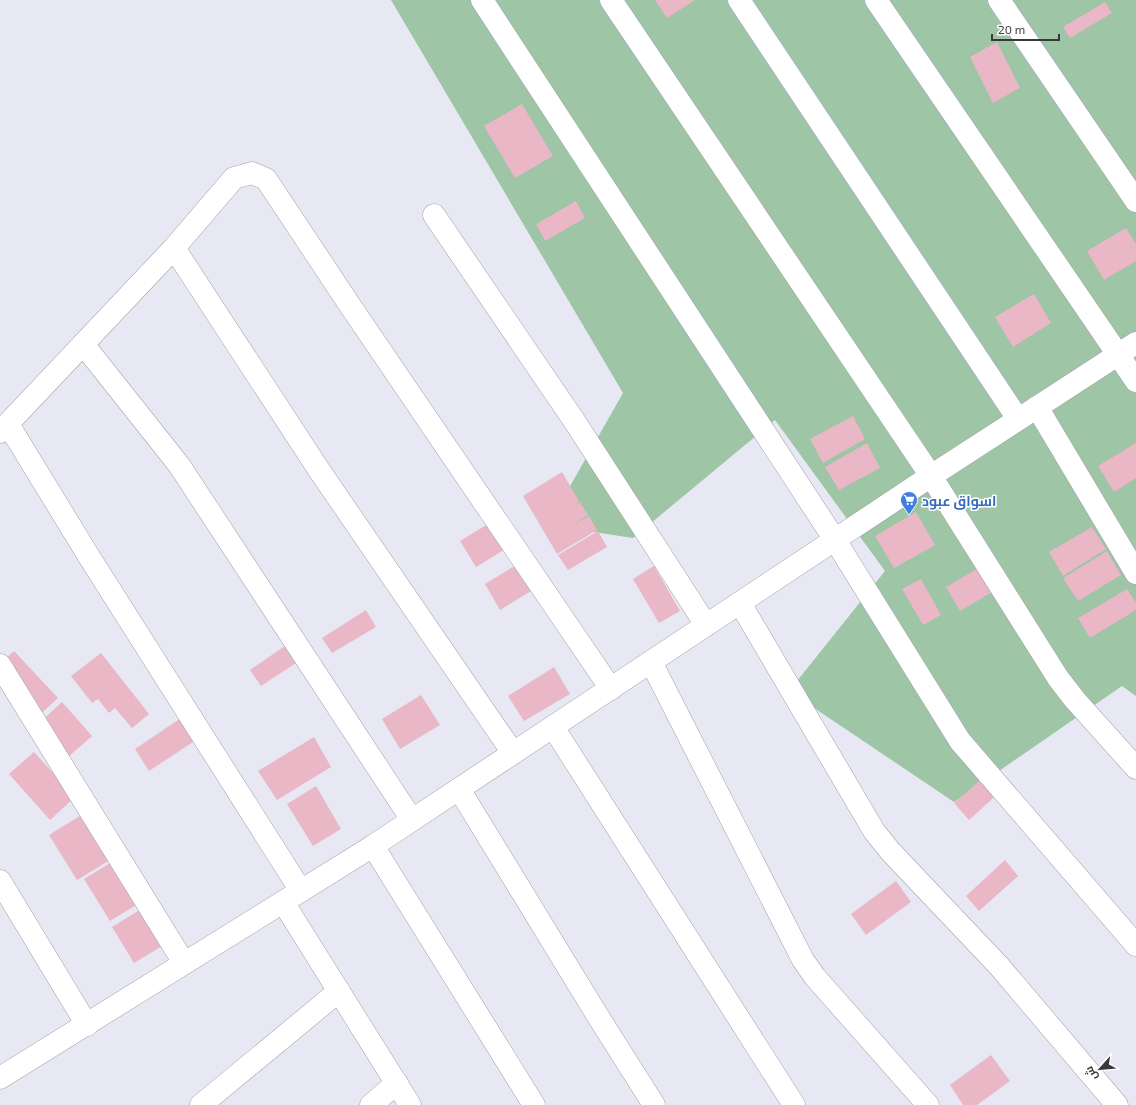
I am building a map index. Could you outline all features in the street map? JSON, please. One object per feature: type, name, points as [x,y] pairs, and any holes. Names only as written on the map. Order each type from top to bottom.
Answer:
[{"type":"street","points":[[482,0],[835,540],[960,741],[1136,945]]},
{"type":"street","points":[[611,0],[931,476],[1058,678],[1075,700],[1136,768]]},
{"type":"street","points":[[739,0],[1018,419]]},
{"type":"street","points":[[876,0],[1136,381]]},
{"type":"street","points":[[999,0],[1136,201]]},
{"type":"street","points":[[410,1105],[339,991],[292,896],[88,555],[4,428],[174,248],[234,178],[252,173],[266,179],[351,307],[611,688]]},
{"type":"street","points":[[434,215],[575,422],[706,625]]},
{"type":"street","points":[[174,248],[319,470],[513,753]]},
{"type":"street","points":[[0,1078],[373,846],[931,476],[1136,343]]},
{"type":"street","points":[[83,344],[179,465],[412,820]]},
{"type":"street","points":[[1037,407],[1136,573]]},
{"type":"street","points":[[740,603],[874,831],[890,852],[999,966],[1117,1105]]},
{"type":"street","points":[[651,662],[803,960],[815,977],[928,1105]]},
{"type":"street","points":[[0,665],[184,963]]},
{"type":"street","points":[[553,727],[794,1105]]},
{"type":"street","points":[[459,789],[598,1018],[654,1105]]},
{"type":"street","points":[[373,846],[534,1105]]},
{"type":"street","points":[[0,881],[87,1025]]},
{"type":"street","points":[[201,1105],[339,991]]},
{"type":"street","points":[[371,1105],[396,1083]]},
{"type":"green space","points":[[391,0],[1136,0],[1136,696],[1122,686],[954,802],[789,691],[885,571],[775,420],[633,538],[548,525],[623,393]]},
{"type":"building","points":[[655,0],[695,0],[667,18]]},
{"type":"building","points":[[1105,2],[1112,13],[1070,38],[1063,27]]},
{"type":"building","points":[[997,42],[1020,88],[993,103],[970,57]]},
{"type":"building","points":[[522,104],[553,156],[515,178],[484,126]]},
{"type":"building","points":[[576,201],[585,218],[545,241],[536,224]]},
{"type":"building","points":[[1126,228],[1136,244],[1136,261],[1104,280],[1087,251]]},
{"type":"building","points":[[1034,294],[1051,323],[1013,347],[995,317]]},
{"type":"building","points":[[853,416],[865,439],[823,463],[810,439]]},
{"type":"building","points":[[867,443],[880,468],[839,490],[825,467]]},
{"type":"building","points":[[1136,443],[1136,478],[1114,492],[1098,466]]},
{"type":"building","points":[[562,472],[579,501],[575,505],[580,502],[588,515],[571,526],[589,516],[597,530],[557,554],[523,496]]},
{"type":"building","points":[[916,512],[935,545],[894,568],[875,536]]},
{"type":"building","points":[[501,516],[517,542],[476,567],[460,541]]},
{"type":"building","points":[[1092,527],[1106,549],[1063,576],[1049,552]]},
{"type":"building","points":[[598,531],[607,547],[568,570],[558,555]]},
{"type":"building","points":[[1107,551],[1121,575],[1078,601],[1063,578]]},
{"type":"building","points":[[526,559],[541,585],[500,610],[485,584]]},
{"type":"building","points":[[985,564],[999,588],[960,611],[946,587]]},
{"type":"building","points":[[654,566],[680,611],[659,623],[633,579]]},
{"type":"building","points":[[921,579],[941,615],[923,625],[902,589]]},
{"type":"building","points":[[1127,589],[1136,603],[1136,610],[1090,638],[1078,618]]},
{"type":"building","points":[[366,610],[376,627],[332,653],[322,638]]},
{"type":"building","points":[[285,646],[296,663],[261,686],[250,670]]},
{"type":"building","points":[[14,651],[58,698],[32,722],[0,686],[0,664]]},
{"type":"building","points":[[101,653],[149,714],[132,728],[115,708],[109,713],[98,699],[92,703],[71,676]]},
{"type":"building","points":[[554,667],[570,694],[524,721],[508,696]]},
{"type":"building","points":[[421,695],[440,725],[400,749],[382,719]]},
{"type":"building","points":[[62,702],[92,736],[67,758],[37,725]]},
{"type":"building","points":[[184,716],[199,738],[149,771],[135,749]]},
{"type":"building","points":[[314,737],[331,767],[277,800],[258,771]]},
{"type":"building","points":[[34,752],[75,797],[50,820],[9,774]]},
{"type":"building","points":[[986,775],[1001,791],[969,820],[954,803]]},
{"type":"building","points":[[316,786],[341,829],[313,846],[287,804]]},
{"type":"building","points":[[88,811],[115,857],[77,880],[49,835]]},
{"type":"building","points":[[120,857],[146,899],[110,921],[84,879]]},
{"type":"building","points":[[1005,860],[1018,876],[979,911],[966,896]]},
{"type":"building","points":[[896,881],[911,902],[866,935],[851,914]]},
{"type":"building","points":[[151,903],[172,940],[134,963],[112,927]]},
{"type":"building","points":[[991,1055],[1010,1081],[977,1105],[963,1105],[950,1085]]},
{"type":"place","name":"اسواق عبود","points":[[909,515]]}]
